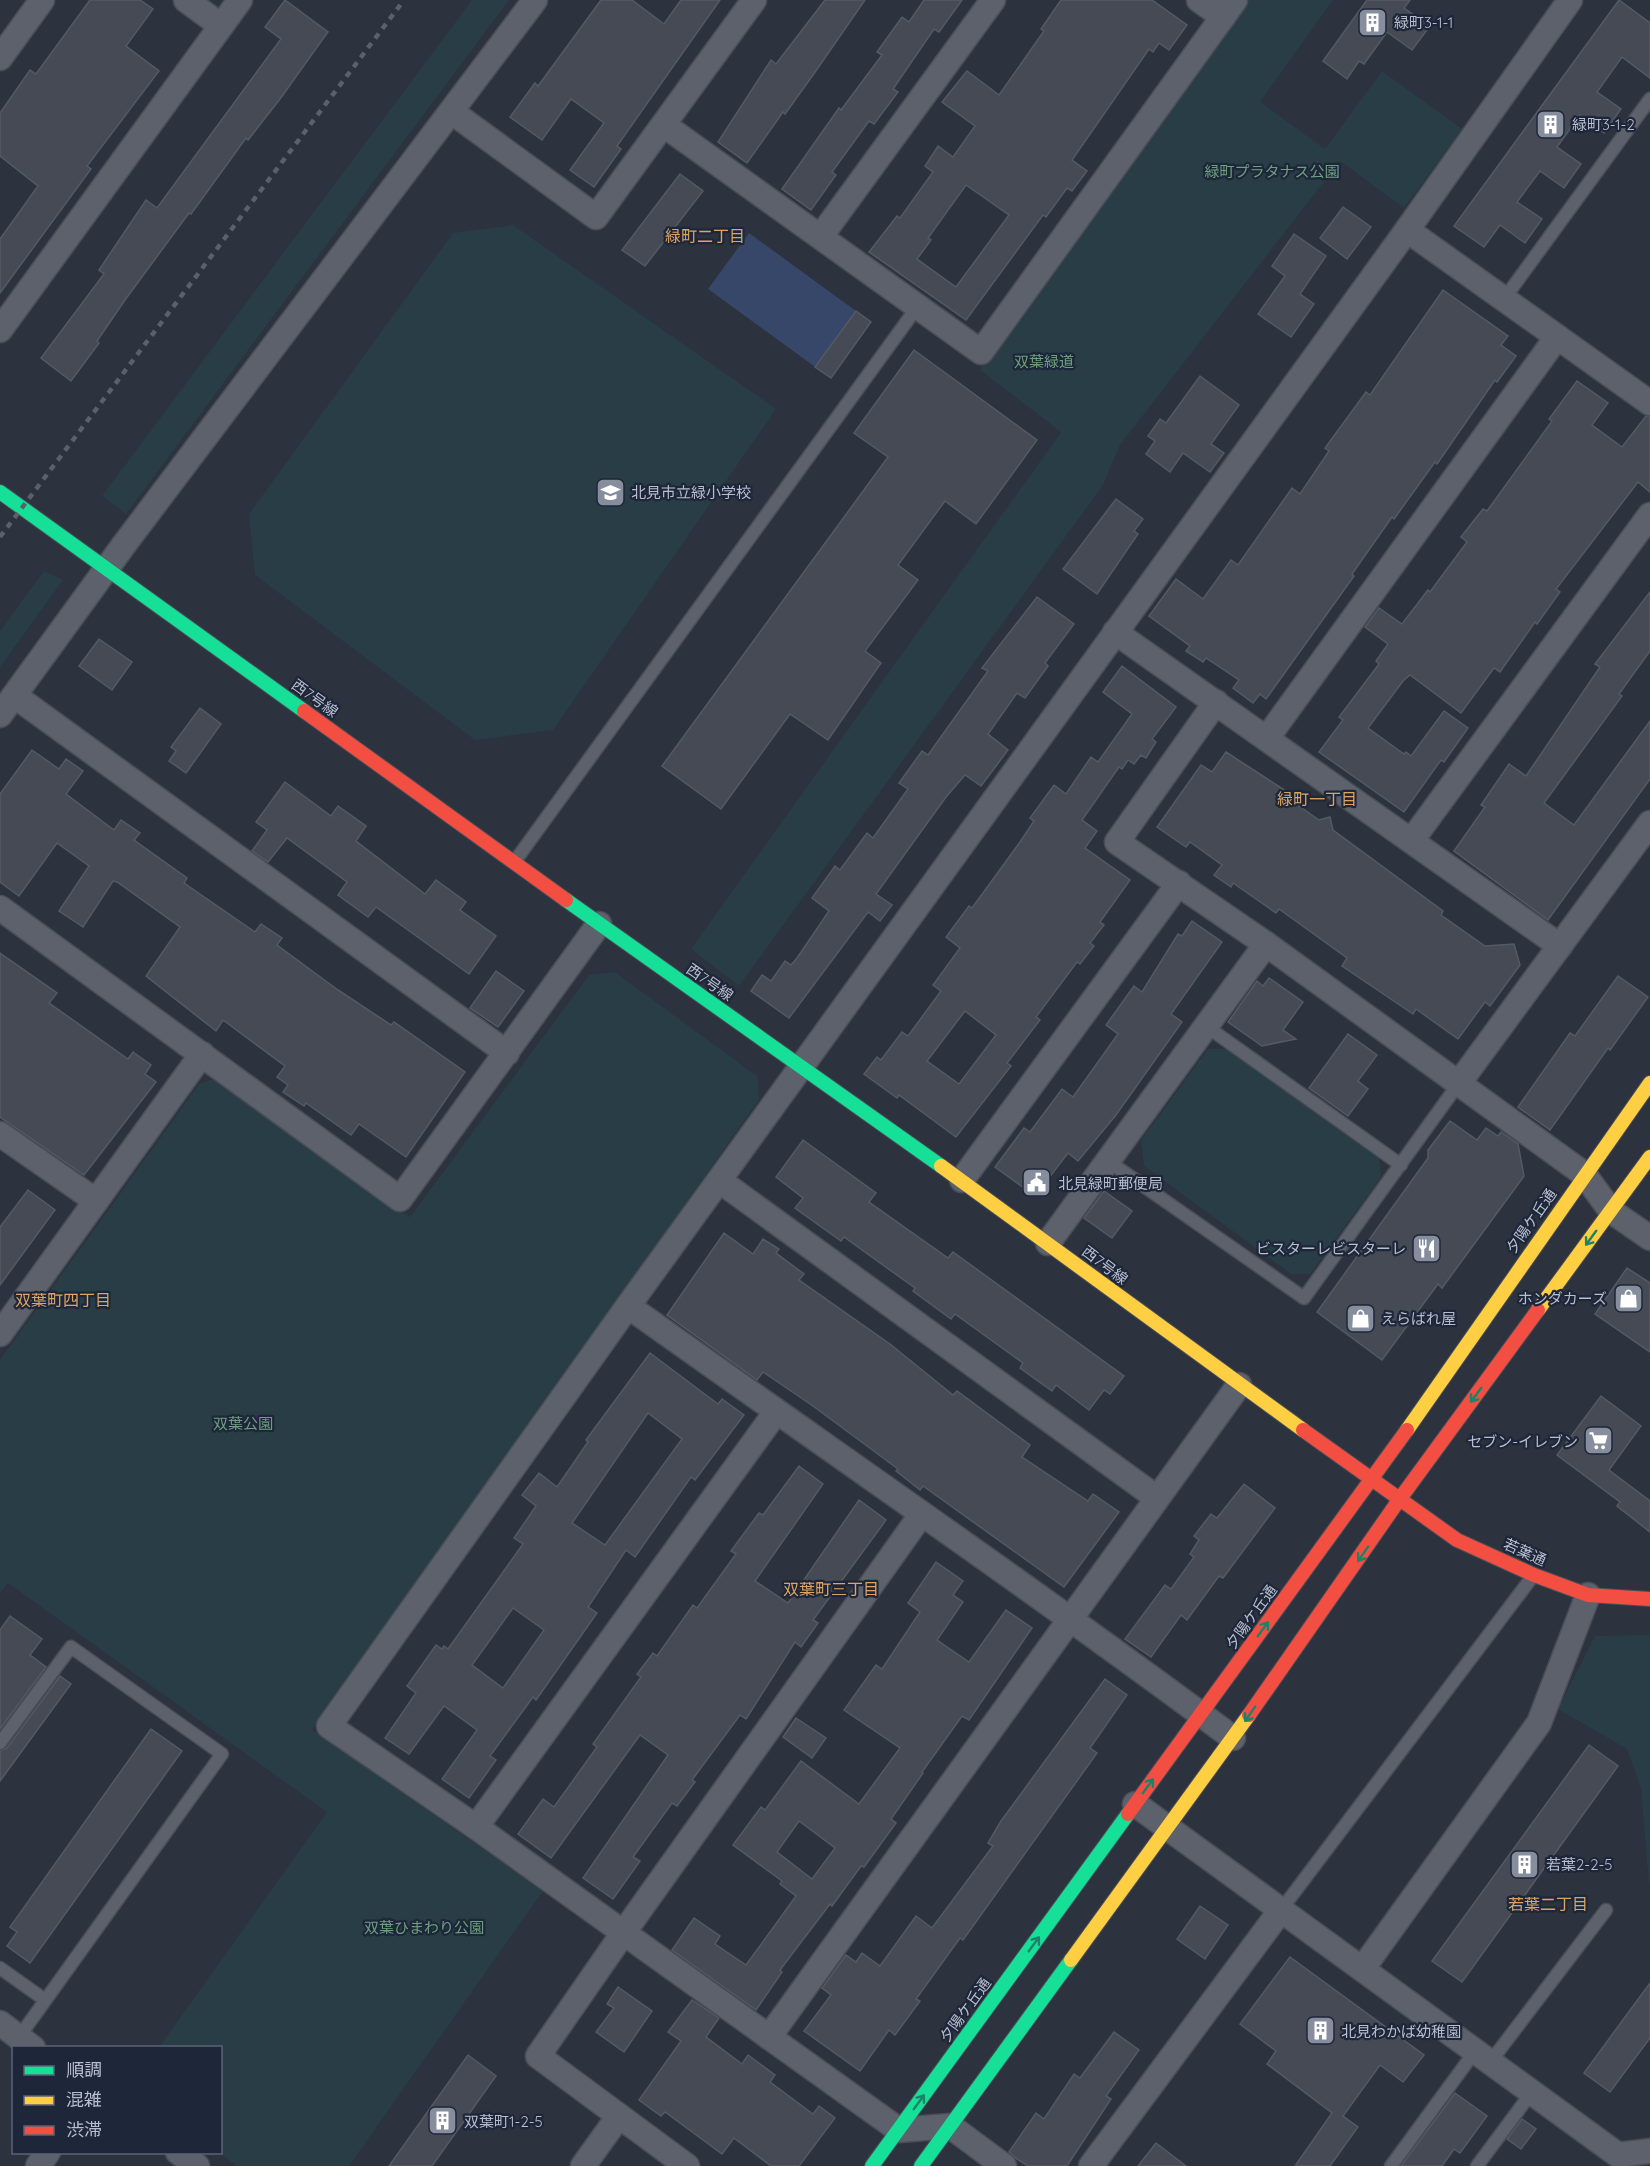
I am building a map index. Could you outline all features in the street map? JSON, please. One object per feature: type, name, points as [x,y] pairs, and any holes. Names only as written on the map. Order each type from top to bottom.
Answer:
[{"type":"main road","name":"西7号線","points":[[0,492],[599,924],[962,1180],[1399,1500]]},
{"type":"main road","name":"夕陽ケ丘通","points":[[872,2166],[1371,1481],[1584,1174],[1650,1083]]},
{"type":"main road","points":[[921,2166],[1233,1738],[1399,1500],[1650,1157]]},
{"type":"main road","name":"若葉通","points":[[1399,1500],[1457,1540],[1534,1575],[1588,1595],[1650,1599]]},
{"type":"street","points":[[0,58],[42,0]]},
{"type":"street","points":[[186,0],[220,25]]},
{"type":"street","points":[[0,330],[240,0]]},
{"type":"street","points":[[0,715],[106,568],[535,0]]},
{"type":"street","points":[[452,112],[596,217],[754,0]]},
{"type":"street","points":[[821,236],[993,0]]},
{"type":"street","points":[[664,125],[981,352],[1229,9],[1199,0]]},
{"type":"street","points":[[1004,2166],[950,2127],[899,2130],[476,1827],[329,1726],[628,1306],[1407,230],[1570,0]]},
{"type":"street","points":[[1407,230],[1650,403]]},
{"type":"street","points":[[1267,738],[1557,337]]},
{"type":"street","points":[[1412,840],[1650,515]]},
{"type":"street","points":[[1115,632],[1560,946]]},
{"type":"street","points":[[15,696],[507,1053]]},
{"type":"street","points":[[1216,702],[1117,842],[1266,944],[1584,1174],[1611,1211],[1650,1238]]},
{"type":"street","points":[[1459,1083],[1650,823]]},
{"type":"street","points":[[962,1180],[1179,883]]},
{"type":"street","points":[[0,908],[400,1199],[599,924]]},
{"type":"street","points":[[1048,1243],[1266,944]]},
{"type":"street","points":[[0,1334],[202,1054]]},
{"type":"street","points":[[0,1134],[96,1201]]},
{"type":"street","points":[[720,1181],[1157,1498]]},
{"type":"street","points":[[628,1306],[921,1515],[1072,1618],[1233,1738]]},
{"type":"street","points":[[769,2037],[1239,1385]]},
{"type":"street","points":[[476,1827],[776,1412]]},
{"type":"street","points":[[687,2166],[538,2056],[921,1515]]},
{"type":"street","points":[[1363,1968],[1539,1723],[1588,1595]]},
{"type":"street","points":[[1135,1804],[1532,2092],[1614,2160],[1650,2151]]},
{"type":"street","points":[[1091,2166],[1281,1910]]},
{"type":"street","points":[[583,2166],[619,2115]]},
{"type":"street","points":[[181,2154],[197,2166]]},
{"type":"lane","points":[[1504,299],[1650,99]]},
{"type":"lane","points":[[514,861],[918,306]]},
{"type":"lane","points":[[1206,1026],[1401,1165]]},
{"type":"lane","points":[[1108,1161],[1304,1298],[1459,1083]]},
{"type":"lane","points":[[1281,1910],[1534,1575]]},
{"type":"lane","points":[[0,1743],[71,1647],[222,1754],[17,2036]]},
{"type":"lane","points":[[1391,2166],[1606,1910]]},
{"type":"lane","points":[[0,1968],[45,2000]]},
{"type":"lane","points":[[1477,2166],[1532,2092]]},
{"type":"green space","points":[[472,0],[509,0],[126,514],[102,496]]},
{"type":"green space","name":"双葉緑道","points":[[1249,0],[1333,0],[1260,102],[1325,149],[1382,71],[1462,129],[1404,208],[1340,161],[1120,445],[1103,485],[739,986],[691,949],[1061,432],[980,370]]},
{"type":"green space","points":[[513,225],[776,409],[553,730],[475,740],[255,575],[249,514],[453,233]]},
{"type":"green space","points":[[44,571],[63,580],[0,667],[0,631]]},
{"type":"green space","name":"双葉公園","points":[[615,972],[758,1077],[759,1100],[312,1730],[543,1891],[349,2166],[237,2166],[220,2154],[222,2046],[160,2046],[327,1812],[8,1583],[0,1593],[0,1360],[199,1084],[214,1079],[410,1217],[589,975]]},
{"type":"green space","points":[[1208,1049],[1229,1049],[1379,1156],[1381,1177],[1310,1274],[1291,1274],[1144,1166],[1141,1140]]},
{"type":"green space","points":[[1650,1635],[1649,1884],[1641,1788],[1627,1749],[1558,1709],[1595,1636]]},
{"type":"water","points":[[749,233],[856,311],[815,367],[708,289]]},
{"type":"building","points":[[90,0],[140,0],[153,9],[126,46],[159,71],[87,166],[91,169],[0,293],[0,239],[38,186],[0,156],[0,113],[30,70],[36,74]]},
{"type":"building","points":[[285,0],[328,32],[280,99],[248,140],[246,138],[191,214],[189,213],[125,300],[97,341],[99,343],[71,381],[41,358],[104,274],[99,270],[146,200],[157,208],[281,39],[265,27]]},
{"type":"building","points":[[601,0],[632,0],[664,24],[681,0],[720,0],[617,146],[621,149],[594,187],[570,170],[604,123],[571,99],[542,140],[510,117],[535,83],[538,86]]},
{"type":"building","points":[[825,0],[865,0],[785,114],[783,112],[747,163],[718,142],[771,60],[776,64]]},
{"type":"building","points":[[924,0],[962,0],[939,32],[934,29],[893,89],[898,92],[874,124],[869,121],[832,172],[836,175],[811,210],[782,189],[839,108],[841,110],[882,55],[877,52],[902,17],[909,22]]},
{"type":"building","points":[[1061,0],[1152,0],[1187,25],[1169,50],[1159,43],[1153,52],[1149,49],[1072,160],[1087,171],[1072,191],[1067,188],[1046,217],[1043,215],[966,320],[869,252],[897,216],[900,218],[933,172],[925,166],[938,146],[953,157],[975,126],[942,102],[967,71],[999,95],[1044,31],[1041,29]],"holes":[[[966,185],[1009,215],[956,287],[917,259],[931,240],[928,238]]]},
{"type":"building","points":[[1367,0],[1410,0],[1404,8],[1430,26],[1412,50],[1387,32],[1364,64],[1359,61],[1347,79],[1323,61]]},
{"type":"building","name":"緑町3-1-2","points":[[1619,0],[1650,23],[1650,78],[1622,57],[1597,92],[1621,109],[1604,133],[1580,115],[1557,147],[1581,164],[1564,188],[1540,171],[1517,202],[1542,219],[1525,243],[1500,225],[1484,247],[1454,226]]},
{"type":"building","points":[[680,174],[703,191],[645,266],[622,250]]},
{"type":"building","points":[[1343,207],[1371,227],[1347,259],[1320,238]]},
{"type":"building","points":[[1294,234],[1326,256],[1300,294],[1314,304],[1291,337],[1258,314],[1285,276],[1272,266]]},
{"type":"building","points":[[1443,290],[1508,336],[1501,345],[1516,356],[1497,382],[1495,380],[1437,464],[1435,462],[1394,519],[1392,517],[1352,574],[1354,576],[1266,699],[1260,694],[1253,703],[1233,688],[1239,680],[1206,658],[1203,662],[1186,651],[1190,646],[1149,616],[1176,579],[1203,599],[1231,560],[1238,565],[1292,488],[1300,494],[1329,451],[1325,448],[1366,392],[1370,395]]},
{"type":"building","points":[[856,311],[871,322],[831,378],[815,367]]},
{"type":"building","points":[[914,350],[1037,440],[976,524],[945,501],[898,565],[918,580],[865,651],[881,663],[828,740],[790,714],[721,809],[662,766],[888,457],[854,433]]},
{"type":"building","points":[[1200,376],[1239,405],[1211,444],[1224,453],[1210,472],[1183,453],[1170,472],[1146,454],[1155,441],[1148,436],[1160,419],[1166,423]]},
{"type":"building","points":[[1577,381],[1608,403],[1592,425],[1622,447],[1646,416],[1650,417],[1650,492],[1638,482],[1556,589],[1560,592],[1537,624],[1535,622],[1500,672],[1494,668],[1461,713],[1410,675],[1403,681],[1368,728],[1404,754],[1406,752],[1411,756],[1444,711],[1468,728],[1444,762],[1441,760],[1404,812],[1319,752],[1343,720],[1339,717],[1379,664],[1376,661],[1388,644],[1365,627],[1379,608],[1402,624],[1428,590],[1430,592],[1467,542],[1461,537],[1483,509],[1487,511],[1552,421],[1549,419]]},
{"type":"building","points":[[1116,499],[1143,519],[1134,531],[1138,534],[1097,594],[1063,569]]},
{"type":"building","points":[[1650,592],[1650,651],[1619,694],[1622,696],[1544,803],[1574,825],[1650,721],[1650,779],[1548,920],[1454,851],[1485,807],[1481,805],[1509,764],[1526,776],[1600,667],[1595,664]]},
{"type":"building","points":[[1037,597],[1074,624],[1045,663],[1048,666],[1025,698],[1017,693],[988,734],[1008,750],[981,786],[965,775],[946,797],[876,894],[892,905],[880,921],[868,912],[789,1018],[751,991],[762,975],[771,981],[785,961],[791,965],[797,958],[829,911],[812,898],[835,866],[840,870],[867,833],[873,838],[908,789],[899,783],[922,751],[928,755],[988,671],[982,668]]},
{"type":"building","points":[[99,639],[132,662],[112,690],[79,666]]},
{"type":"building","points":[[1122,666],[1176,707],[1152,739],[1156,742],[1146,758],[1141,755],[1134,764],[1128,760],[1122,769],[1119,767],[1082,820],[1097,831],[1085,848],[1130,880],[1100,922],[1104,925],[1090,943],[1094,946],[1080,964],[1077,962],[1036,1017],[1040,1020],[1007,1063],[1011,1066],[956,1137],[899,1095],[897,1098],[864,1074],[877,1057],[881,1060],[902,1032],[908,1036],[941,991],[933,985],[960,948],[946,937],[969,906],[972,908],[1020,842],[1034,821],[1030,818],[1054,785],[1066,794],[1091,757],[1098,762],[1132,714],[1103,692]],"holes":[[[965,1011],[996,1035],[959,1084],[927,1061]]]},
{"type":"building","points":[[200,708],[221,724],[186,773],[169,761],[176,751],[171,747]]},
{"type":"building","points":[[32,750],[59,769],[66,759],[83,771],[66,794],[114,830],[121,820],[140,833],[134,840],[187,878],[184,883],[255,932],[261,924],[282,938],[277,945],[338,990],[391,1025],[394,1022],[465,1072],[406,1157],[359,1124],[351,1135],[306,1103],[304,1106],[283,1092],[288,1085],[277,1077],[285,1066],[223,1020],[216,1031],[146,976],[180,927],[117,882],[113,881],[83,927],[59,911],[89,866],[57,843],[19,896],[0,882],[0,794]]},
{"type":"building","points":[[1226,752],[1295,797],[1292,801],[1319,820],[1330,817],[1333,830],[1443,911],[1441,915],[1485,946],[1514,944],[1520,965],[1490,1006],[1485,1002],[1458,1039],[1416,1009],[1413,1014],[1342,966],[1347,958],[1279,909],[1276,913],[1233,883],[1231,887],[1214,875],[1222,865],[1190,842],[1186,847],[1157,827],[1201,765],[1212,772]]},
{"type":"building","points":[[285,782],[331,816],[338,806],[366,826],[356,841],[425,894],[436,880],[466,902],[460,910],[496,936],[469,974],[376,907],[368,917],[338,895],[347,882],[287,838],[268,862],[252,851],[267,830],[256,822]]},
{"type":"building","points":[[1192,921],[1222,942],[1171,1014],[1182,1022],[1116,1115],[1078,1161],[1068,1153],[1035,1196],[995,1167],[1024,1128],[1030,1132],[1062,1089],[1073,1097],[1118,1034],[1106,1025],[1134,986],[1142,992],[1178,934],[1182,936]]},
{"type":"building","points":[[0,953],[57,993],[49,1003],[128,1059],[133,1052],[151,1065],[145,1074],[156,1082],[84,1175],[0,1117]]},
{"type":"building","points":[[496,971],[524,991],[498,1027],[470,1008]]},
{"type":"building","points":[[1618,976],[1648,997],[1610,1050],[1608,1048],[1550,1130],[1518,1107],[1570,1033],[1575,1036]]},
{"type":"building","points":[[1269,978],[1303,1002],[1283,1030],[1296,1039],[1262,1046],[1228,1022],[1257,981],[1263,986]]},
{"type":"building","points":[[1348,1034],[1377,1055],[1358,1081],[1368,1089],[1348,1116],[1309,1088]]},
{"type":"building","points":[[1450,1121],[1477,1140],[1486,1128],[1498,1136],[1501,1132],[1518,1144],[1524,1176],[1442,1288],[1438,1284],[1382,1360],[1317,1312],[1428,1158],[1428,1150]]},
{"type":"building","points":[[803,1140],[876,1193],[869,1202],[948,1258],[953,1252],[1124,1376],[1110,1394],[1104,1390],[1089,1410],[1056,1385],[1052,1391],[1020,1368],[1023,1363],[955,1314],[951,1319],[913,1291],[915,1288],[844,1237],[841,1241],[795,1208],[803,1198],[776,1177]]},
{"type":"building","points":[[28,1190],[55,1210],[0,1285],[0,1227]]},
{"type":"building","points":[[1104,1191],[1132,1211],[1112,1238],[1084,1218]]},
{"type":"building","points":[[724,1233],[753,1254],[763,1239],[779,1249],[776,1253],[804,1274],[799,1280],[890,1344],[953,1395],[957,1391],[1030,1445],[1022,1457],[1088,1501],[1093,1494],[1119,1512],[1064,1587],[923,1486],[920,1490],[896,1471],[898,1469],[813,1406],[763,1372],[757,1380],[667,1315]]},
{"type":"building","name":"ホンダカーズ","points":[[1627,1268],[1650,1283],[1650,1352],[1595,1314]]},
{"type":"building","points":[[650,1353],[718,1404],[722,1399],[744,1415],[695,1480],[691,1477],[635,1557],[626,1550],[588,1607],[597,1613],[536,1700],[533,1697],[490,1756],[496,1760],[469,1798],[442,1779],[477,1730],[444,1706],[409,1754],[385,1738],[416,1693],[407,1686],[436,1645],[442,1649],[444,1646],[448,1649],[523,1544],[514,1538],[536,1506],[522,1495],[539,1473],[557,1487],[588,1442],[586,1440]],"holes":[[[648,1413],[682,1439],[605,1545],[572,1523]],[[513,1608],[544,1630],[503,1688],[472,1665]]]},
{"type":"building","name":"セブン-イレブン","points":[[1601,1396],[1641,1426],[1609,1470],[1650,1501],[1650,1532],[1617,1506],[1620,1502],[1557,1455]]},
{"type":"building","points":[[799,1466],[823,1484],[755,1581],[788,1603],[859,1500],[886,1520],[813,1620],[818,1623],[801,1647],[795,1642],[746,1719],[740,1715],[692,1780],[695,1782],[677,1806],[672,1803],[633,1857],[640,1861],[613,1899],[583,1878],[668,1755],[640,1735],[551,1858],[518,1834],[543,1799],[554,1807],[597,1747],[593,1744],[641,1677],[637,1674],[653,1653],[657,1656],[693,1605],[697,1608],[736,1554],[731,1551],[759,1513],[763,1515]]},
{"type":"building","points":[[1244,1484],[1275,1508],[1223,1578],[1219,1576],[1187,1620],[1181,1615],[1151,1657],[1125,1639],[1165,1585],[1171,1589],[1194,1557],[1190,1554],[1199,1540],[1194,1536],[1211,1514],[1217,1518]]},
{"type":"building","points":[[936,1562],[963,1581],[953,1595],[963,1602],[937,1640],[969,1662],[1006,1610],[1032,1628],[969,1720],[962,1716],[891,1819],[896,1823],[864,1867],[861,1866],[832,1906],[830,1904],[780,1970],[782,1972],[756,2010],[672,1950],[694,1918],[720,1936],[715,1944],[746,1965],[796,1896],[780,1884],[782,1881],[733,1845],[761,1807],[765,1810],[801,1761],[859,1804],[900,1748],[844,1710],[876,1665],[882,1669],[920,1612],[908,1603]],"holes":[[[799,1821],[835,1848],[812,1879],[777,1852]]]},
{"type":"building","points":[[10,1616],[42,1639],[30,1655],[46,1667],[0,1729],[0,1630]]},
{"type":"building","points":[[60,1676],[71,1684],[0,1781],[0,1751],[7,1748]]},
{"type":"building","points":[[1105,1679],[1127,1695],[1090,1748],[1097,1753],[963,1940],[960,1938],[916,1999],[920,2001],[895,2035],[889,2030],[860,2071],[804,2031],[831,1995],[822,1988],[846,1955],[856,1962],[862,1953],[880,1966],[916,1916],[932,1928],[993,1846],[988,1843],[1001,1821]]},
{"type":"building","points":[[796,1718],[826,1738],[812,1758],[783,1737]]},
{"type":"building","points":[[151,1729],[182,1751],[30,1963],[7,1946],[17,1932],[10,1927]]},
{"type":"building","name":"若葉2-2-5","points":[[1589,1745],[1618,1766],[1462,1982],[1432,1961]]},
{"type":"building","points":[[1200,1906],[1228,1925],[1205,1959],[1177,1939]]},
{"type":"building","name":"北見わかば幼稚園","points":[[1290,1957],[1424,2055],[1403,2082],[1380,2065],[1343,2116],[1358,2127],[1330,2166],[1295,2166],[1332,2113],[1267,2064],[1276,2051],[1240,2024]]},
{"type":"building","points":[[1650,1983],[1650,2038],[1610,2092],[1584,2073]]},
{"type":"building","points":[[618,1987],[652,2011],[624,2052],[596,2032],[614,2008],[607,2004]]},
{"type":"building","points":[[692,2000],[719,2018],[706,2037],[742,2064],[748,2055],[775,2075],[770,2082],[813,2114],[819,2106],[835,2118],[799,2166],[771,2166],[734,2138],[722,2154],[665,2112],[661,2116],[639,2100],[681,2041],[668,2032]]},
{"type":"building","points":[[1114,2032],[1139,2050],[1106,2096],[1111,2099],[1067,2166],[1028,2166],[1014,2157],[1009,2152],[1036,2113],[1044,2119],[1074,2074],[1080,2078]]},
{"type":"building","name":"双葉町1-2-5","points":[[468,2055],[496,2076],[432,2166],[389,2166]]},
{"type":"building","points":[[1455,2093],[1487,2116],[1460,2153],[1454,2149],[1442,2166],[1401,2166]]},
{"type":"building","points":[[1522,2119],[1536,2129],[1521,2149],[1507,2139]]},
{"type":"building","points":[[1156,2143],[1186,2166],[1138,2166]]},
{"type":"railway","points":[[0,537],[404,0]]},
{"type":"traffic: fast","points":[[0,492],[304,711]]},
{"type":"traffic: fast","points":[[566,900],[941,1166]]},
{"type":"traffic: fast","points":[[872,2166],[1128,1814]]},
{"type":"traffic: fast","points":[[921,2166],[1071,1960]]},
{"type":"traffic: slow","points":[[1407,1430],[1650,1083]]},
{"type":"traffic: slow","points":[[1538,1310],[1650,1157]]},
{"type":"traffic: slow","points":[[941,1166],[1303,1430]]},
{"type":"traffic: slow","points":[[1071,1960],[1249,1715]]},
{"type":"traffic: jam","points":[[304,711],[566,900]]},
{"type":"traffic: jam","points":[[1249,1715],[1399,1500],[1538,1310]]},
{"type":"traffic: jam","points":[[1303,1430],[1457,1540],[1534,1575],[1588,1595],[1650,1599]]},
{"type":"traffic: jam","points":[[1128,1814],[1407,1430]]},
{"type":"place","name":"緑町3-1-1","points":[[1373,22]]},
{"type":"place","name":"緑町3-1-2","points":[[1551,124]]},
{"type":"place","name":"北見市立緑小学校","points":[[610,492]]},
{"type":"place","name":"北見緑町郵便局","points":[[1037,1183]]},
{"type":"place","name":"ビスターレビスターレ","points":[[1427,1248]]},
{"type":"place","name":"ホンダカーズ","points":[[1628,1298]]},
{"type":"place","name":"えらばれ屋","points":[[1360,1318]]},
{"type":"place","name":"セブン-イレブン","points":[[1599,1441]]},
{"type":"place","name":"若葉2-2-5","points":[[1525,1864]]},
{"type":"place","name":"北見わかば幼稚園","points":[[1320,2031]]},
{"type":"place","name":"双葉町1-2-5","points":[[443,2121]]},
{"type":"district","name":"緑町二丁目","points":[[705,236]]},
{"type":"district","name":"緑町一丁目","points":[[1317,799]]},
{"type":"district","name":"双葉町四丁目","points":[[63,1300]]},
{"type":"district","name":"双葉町三丁目","points":[[831,1589]]},
{"type":"district","name":"若葉二丁目","points":[[1548,1904]]},
{"type":"park label","name":"緑町プラタナス公園","points":[[1272,171]]},
{"type":"park label","name":"双葉ひまわり公園","points":[[424,1927]]}]
